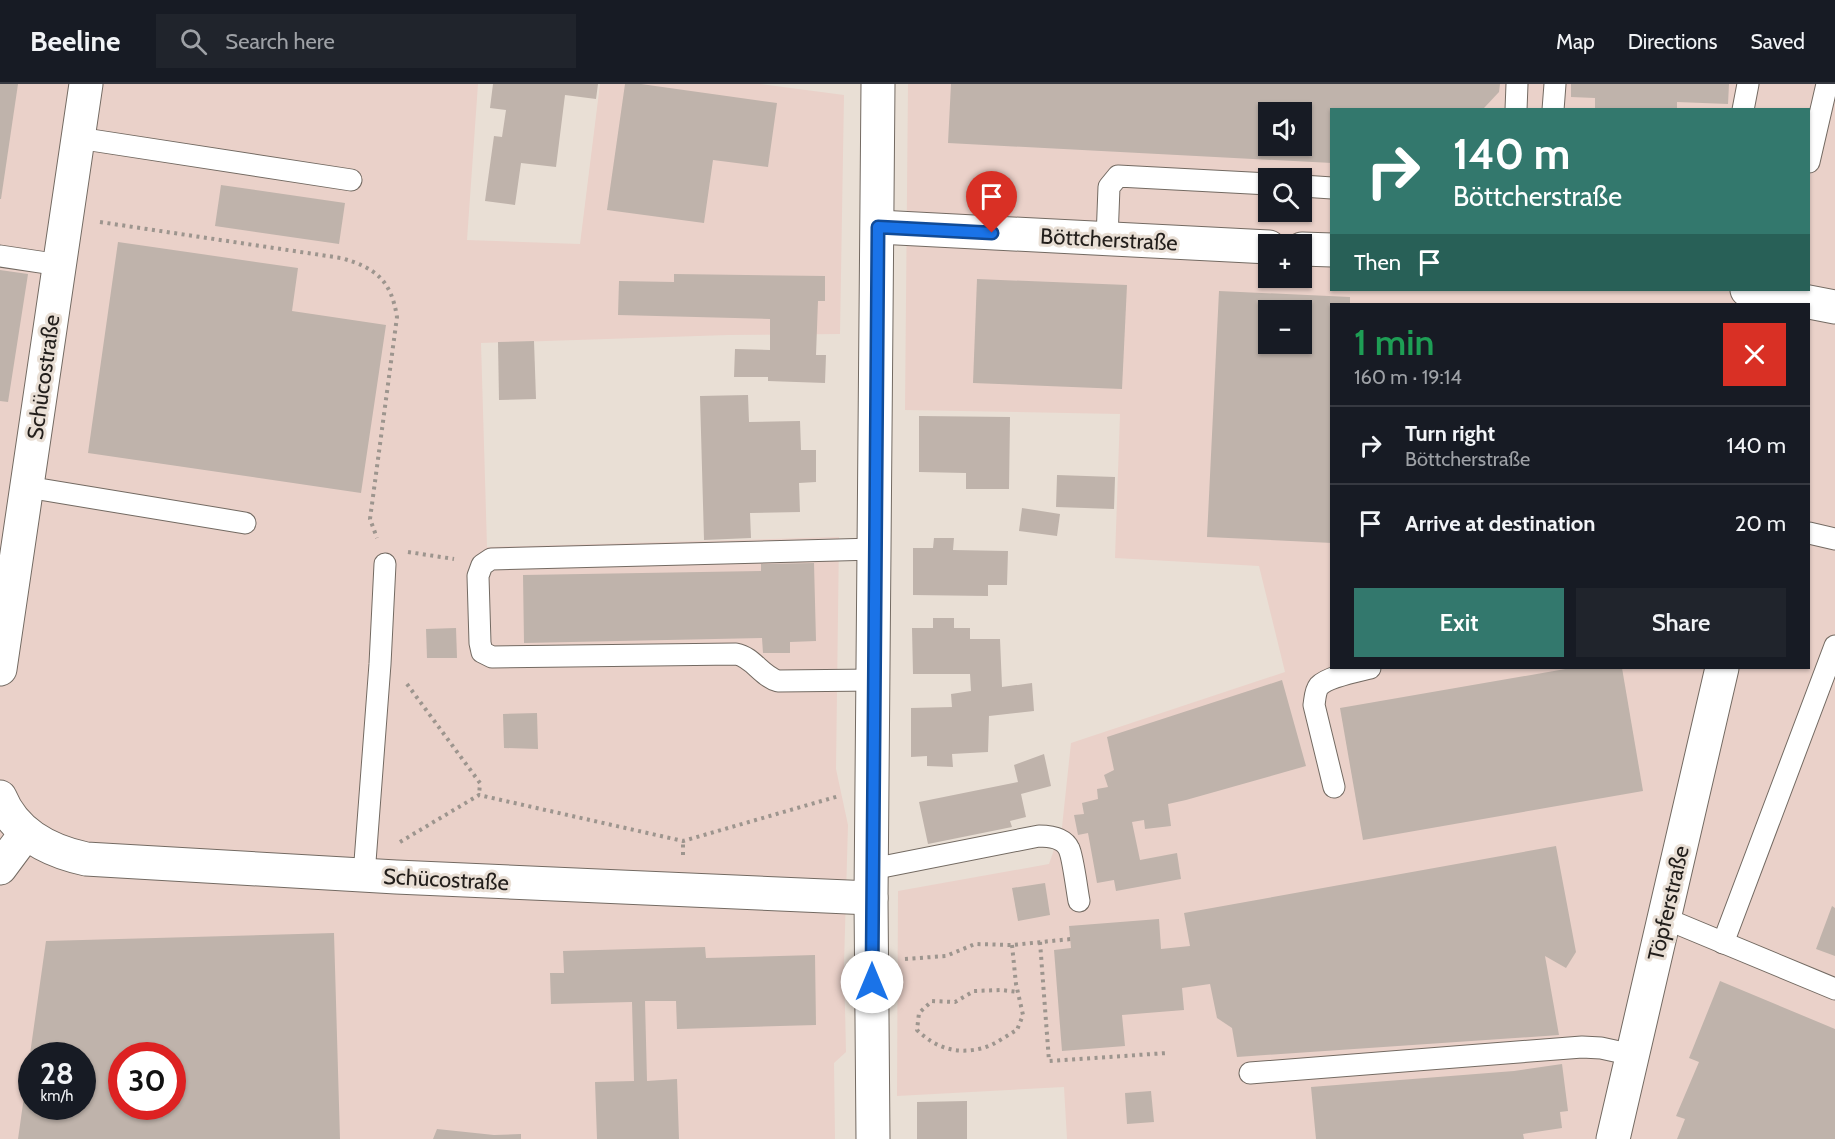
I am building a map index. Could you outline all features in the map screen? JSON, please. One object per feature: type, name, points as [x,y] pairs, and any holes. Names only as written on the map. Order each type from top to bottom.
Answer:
[{"type":"street","name":"Schücostraße","points":[[0,669],[8,560],[27,487],[86,84]]},
{"type":"street","points":[[873,1139],[872,795],[878,84]]},
{"type":"street","name":"Böttcherstraße","points":[[878,227],[1258,246]]},
{"type":"street","points":[[1312,249],[1330,250]]},
{"type":"street","points":[[1753,291],[1802,299]]},
{"type":"street","name":"Töpferstraße","points":[[1613,1139],[1722,669]]},
{"type":"street","name":"Schücostraße","points":[[0,797],[12,818],[26,833],[44,846],[86,859],[380,876],[872,884]]},
{"type":"street","points":[[0,868],[26,833]]},
{"type":"lane","points":[[1516,108],[1517,84]]},
{"type":"lane","points":[[1553,108],[1555,84]]},
{"type":"lane","points":[[1743,108],[1748,84]]},
{"type":"lane","points":[[1810,158],[1831,84]]},
{"type":"lane","points":[[78,138],[351,180]]},
{"type":"lane","points":[[1107,239],[1109,187],[1118,176],[1258,183]]},
{"type":"lane","points":[[1312,187],[1330,188]]},
{"type":"lane","points":[[0,256],[60,265]]},
{"type":"lane","points":[[27,487],[245,523]]},
{"type":"lane","points":[[1810,533],[1835,539]]},
{"type":"lane","points":[[874,680],[778,681],[769,678],[742,655],[735,654],[492,657],[482,652],[480,643],[478,576],[482,565],[491,559],[875,549]]},
{"type":"lane","points":[[380,876],[380,664],[385,564]]},
{"type":"lane","points":[[1723,943],[1835,646]]},
{"type":"lane","points":[[1334,787],[1314,705],[1315,694],[1318,686],[1327,680],[1366,669]]},
{"type":"lane","points":[[872,884],[1039,836],[1049,836],[1062,841],[1069,849],[1079,902]]},
{"type":"lane","points":[[1664,918],[1835,989]]},
{"type":"lane","points":[[1250,1073],[1582,1047],[1601,1048],[1632,1055]]},
{"type":"path","points":[[66,217],[341,258],[362,264],[379,275],[387,285],[397,317],[370,519],[385,564]]},
{"type":"path","points":[[415,552],[482,565]]},
{"type":"path","points":[[380,664],[393,664],[480,783],[479,795]]},
{"type":"path","points":[[380,876],[397,843],[479,795],[683,841],[834,796],[872,795]]},
{"type":"path","points":[[872,962],[946,956],[975,944],[1012,945],[1071,939]]},
{"type":"path","points":[[1040,942],[1049,1061],[1167,1053]]},
{"type":"path","points":[[1012,945],[1023,1015],[1017,1030],[984,1048],[952,1051],[930,1042],[917,1029],[919,1013],[932,1001],[955,1002],[974,992],[1001,990],[1018,992]]},
{"type":"shaded area","points":[[0,84],[478,84],[467,240],[580,244],[600,84],[760,84],[844,95],[840,334],[728,335],[481,343],[487,547],[839,537],[836,769],[848,825],[844,964],[846,1052],[834,1063],[835,1139],[0,1139]]},
{"type":"shaded area","points":[[908,84],[1835,84],[1835,1139],[1067,1139],[1064,1087],[897,1096],[898,891],[1049,864],[1062,827],[1071,743],[1285,672],[1259,566],[1115,558],[1120,414],[905,410]]},
{"type":"building","points":[[0,84],[18,84],[1,199],[0,199]]},
{"type":"building","points":[[493,84],[598,84],[596,99],[565,95],[556,167],[521,163],[515,205],[485,201],[494,136],[502,137],[506,110],[490,108]]},
{"type":"building","points":[[625,84],[641,84],[777,103],[768,167],[713,160],[704,223],[607,210]]},
{"type":"building","points":[[951,84],[1500,84],[1499,92],[1484,108],[1330,108],[1330,163],[948,143]]},
{"type":"building","points":[[1571,84],[1729,84],[1728,104],[1677,102],[1677,108],[1595,108],[1595,98],[1571,97]]},
{"type":"building","points":[[221,185],[345,203],[339,244],[215,226]]},
{"type":"building","points":[[118,242],[298,268],[292,311],[386,325],[361,493],[88,453]]},
{"type":"building","points":[[0,270],[28,274],[8,402],[0,401]]},
{"type":"building","points":[[674,274],[825,276],[825,301],[818,301],[816,355],[826,355],[825,383],[768,381],[768,377],[734,377],[735,349],[770,350],[770,319],[618,315],[619,281],[674,282]]},
{"type":"building","points":[[977,279],[1127,285],[1122,389],[973,383]]},
{"type":"building","points":[[1219,291],[1350,297],[1350,303],[1330,303],[1330,543],[1207,537]]},
{"type":"building","points":[[534,341],[536,399],[499,400],[498,342]]},
{"type":"building","points":[[748,395],[749,422],[800,421],[801,450],[816,450],[816,482],[799,483],[800,512],[750,513],[751,538],[704,540],[700,396]]},
{"type":"building","points":[[919,416],[1010,417],[1009,489],[966,489],[966,473],[919,472]]},
{"type":"building","points":[[1057,475],[1115,477],[1114,509],[1056,507]]},
{"type":"building","points":[[1022,508],[1060,514],[1057,536],[1019,531]]},
{"type":"building","points":[[934,538],[954,538],[953,550],[1008,551],[1007,585],[988,585],[988,596],[913,595],[913,548],[933,548]]},
{"type":"building","points":[[814,563],[816,641],[790,642],[790,653],[763,653],[762,638],[524,643],[523,575],[761,571],[761,564]]},
{"type":"building","points":[[933,618],[954,618],[954,628],[970,628],[970,639],[1000,639],[1002,687],[1032,683],[1034,711],[989,716],[988,752],[952,754],[953,767],[927,766],[927,756],[911,757],[911,708],[952,707],[951,694],[971,691],[970,674],[913,674],[912,628],[933,628]]},
{"type":"building","points":[[456,628],[457,658],[427,658],[426,629]]},
{"type":"building","points":[[1565,669],[1622,669],[1643,791],[1363,840],[1340,708]]},
{"type":"building","points":[[1282,680],[1306,766],[1168,804],[1171,826],[1145,829],[1144,820],[1132,822],[1140,860],[1177,853],[1181,879],[1116,891],[1114,880],[1097,883],[1088,833],[1078,835],[1074,815],[1084,814],[1082,803],[1098,799],[1097,789],[1108,787],[1104,775],[1114,770],[1107,737]]},
{"type":"building","points":[[537,713],[538,749],[504,748],[503,714]]},
{"type":"building","points":[[1044,754],[1051,786],[1021,794],[1026,817],[1010,821],[1012,827],[928,844],[919,802],[1018,782],[1014,765]]},
{"type":"building","points":[[1556,846],[1576,952],[1566,968],[1545,956],[1559,1035],[1237,1057],[1232,1028],[1217,1018],[1210,984],[1182,988],[1184,1010],[1122,1015],[1125,1046],[1062,1051],[1054,950],[1071,948],[1069,926],[1159,919],[1161,949],[1190,946],[1184,913]]},
{"type":"building","points":[[1045,883],[1050,915],[1018,921],[1012,888]]},
{"type":"building","points":[[1832,906],[1835,908],[1835,956],[1816,949]]},
{"type":"building","points":[[334,933],[340,1139],[18,1139],[21,1120],[96,1120],[96,1042],[32,1042],[46,941]]},
{"type":"building","points":[[705,947],[706,958],[815,955],[816,1025],[677,1029],[676,1001],[645,1001],[647,1081],[677,1079],[679,1139],[597,1139],[595,1082],[634,1081],[632,1002],[551,1004],[550,973],[564,973],[563,951]]},
{"type":"building","points":[[1720,981],[1835,1029],[1835,1139],[1677,1139],[1685,1119],[1676,1116],[1699,1062],[1689,1058]]},
{"type":"building","points":[[1562,1064],[1568,1111],[1560,1112],[1562,1128],[1523,1134],[1524,1139],[1316,1139],[1311,1087],[1514,1071]]},
{"type":"building","points":[[1151,1091],[1154,1122],[1127,1124],[1125,1093]]},
{"type":"building","points":[[967,1101],[967,1139],[917,1139],[917,1102]]},
{"type":"building","points":[[437,1129],[494,1135],[521,1134],[521,1139],[433,1139]]},
{"type":"route","points":[[872,982],[878,227],[992,233]]}]
